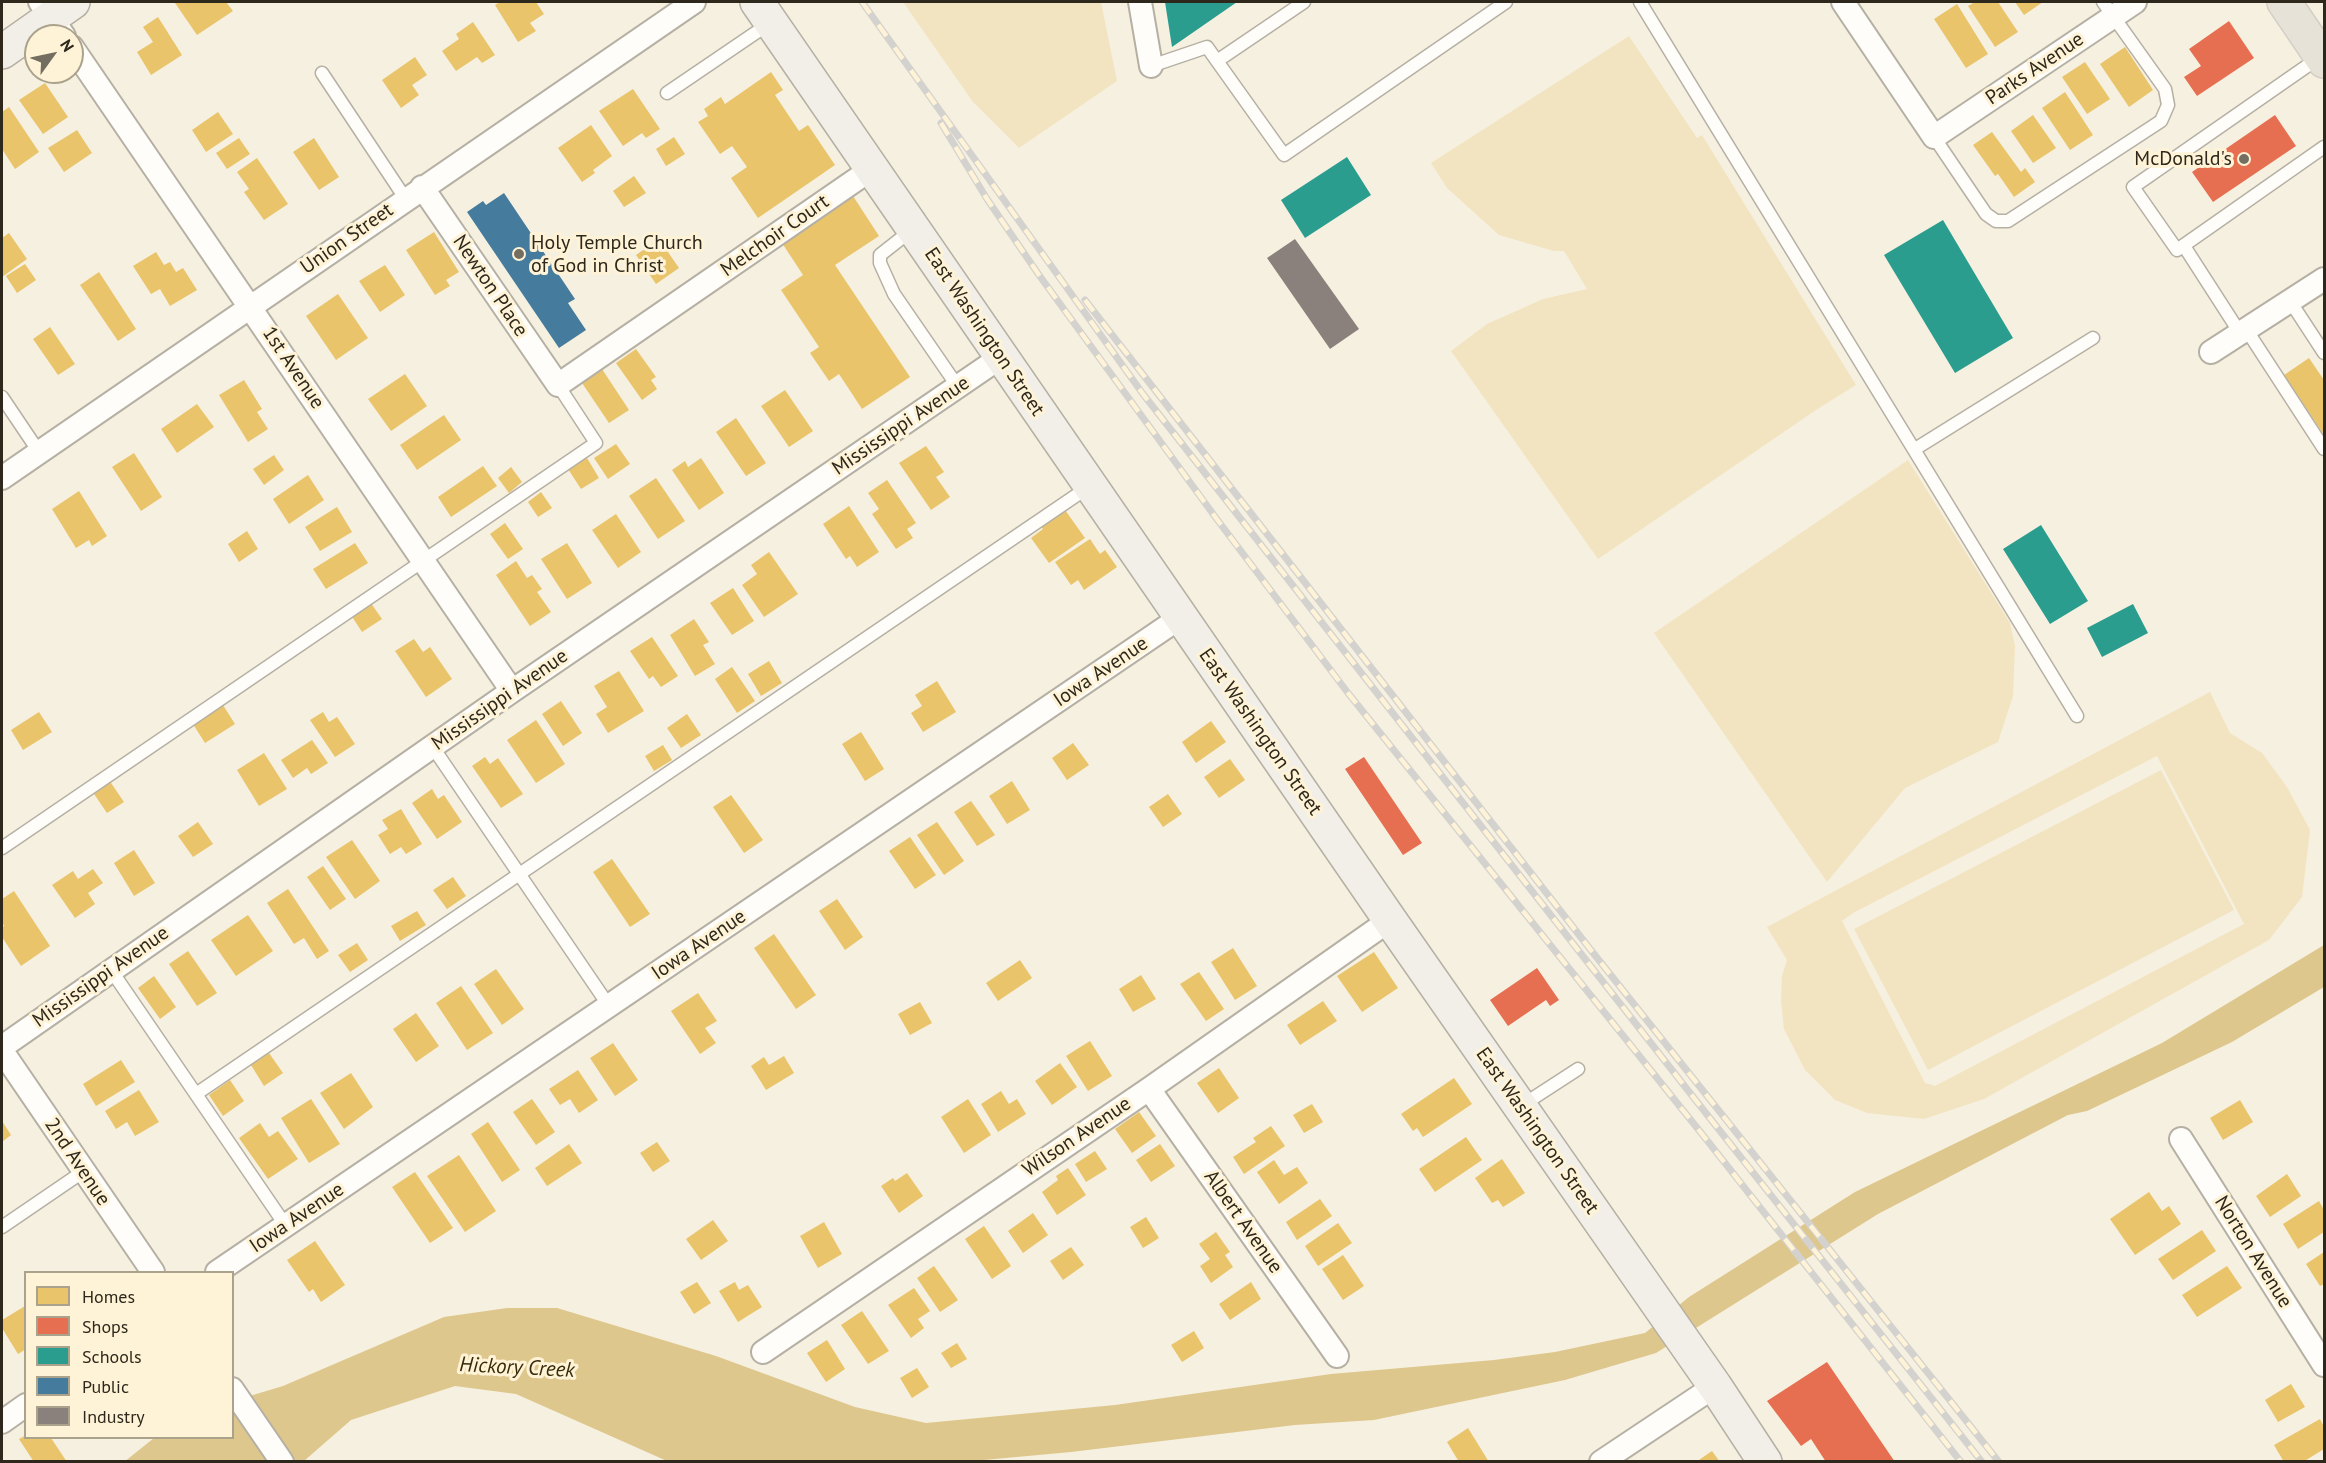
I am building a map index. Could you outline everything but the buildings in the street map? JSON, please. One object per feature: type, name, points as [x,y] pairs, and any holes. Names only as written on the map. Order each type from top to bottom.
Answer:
[{"type":"main road","points":[[2284,2],[2320,48]]},
{"type":"street","name":"Union Street","points":[[2,478],[250,305],[694,2]]},
{"type":"street","points":[[1140,2],[1151,66]]},
{"type":"street","points":[[1842,2],[1934,137]]},
{"type":"street","name":"Parks Avenue","points":[[1934,137],[2109,9],[2135,2]]},
{"type":"street","name":"East Washington Street","points":[[764,12],[1765,1461]]},
{"type":"street","points":[[2,52],[57,14]]},
{"type":"street","name":"1st Avenue","points":[[84,64],[512,691]]},
{"type":"street","name":"Melchoir Court","points":[[558,385],[873,168]]},
{"type":"street","name":"Newton Place","points":[[414,193],[558,385]]},
{"type":"street","points":[[2211,352],[2325,279]]},
{"type":"street","name":"Mississippi Avenue","points":[[2,1049],[432,746],[1001,357]]},
{"type":"street","name":"Iowa Avenue","points":[[218,1271],[1181,617]]},
{"type":"street","name":"Wilson Avenue","points":[[763,1352],[1149,1089],[1390,920]]},
{"type":"street","name":"2nd Avenue","points":[[2,1049],[152,1271]]},
{"type":"street","name":"Albert Avenue","points":[[1149,1089],[1337,1356]]},
{"type":"street","name":"Norton Avenue","points":[[2181,1139],[2325,1365]]},
{"type":"street","points":[[1601,1461],[1715,1386]]},
{"type":"street","points":[[234,1392],[282,1461]]},
{"type":"street","points":[[2,1422],[24,1407]]},
{"type":"lane","points":[[1217,61],[1304,2]]},
{"type":"lane","points":[[1151,66],[1207,47],[1284,155],[1506,2]]},
{"type":"lane","points":[[1640,2],[2078,716]]},
{"type":"lane","points":[[1934,137],[1986,214],[1996,221],[2008,221],[2161,121],[2168,105],[2165,89],[2109,9]]},
{"type":"lane","points":[[667,93],[764,12]]},
{"type":"lane","points":[[2320,48],[2133,187],[2177,250],[2325,147]]},
{"type":"lane","points":[[322,73],[414,193]]},
{"type":"lane","points":[[914,228],[879,255],[880,263],[894,294],[958,387]]},
{"type":"lane","points":[[2184,246],[2325,449]]},
{"type":"lane","points":[[2290,302],[2325,353]]},
{"type":"lane","points":[[1915,449],[2093,338]]},
{"type":"lane","points":[[2,848],[596,443],[558,385]]},
{"type":"lane","points":[[2,397],[39,452]]},
{"type":"lane","points":[[196,1094],[1090,486]]},
{"type":"lane","points":[[432,746],[609,1006]]},
{"type":"lane","points":[[111,970],[286,1226]]},
{"type":"lane","points":[[1520,1107],[1578,1069]]},
{"type":"lane","points":[[2,1227],[84,1171]]},
{"type":"shaded area","points":[[903,2],[1101,2],[1117,81],[1019,148],[973,102]]},
{"type":"shaded area","points":[[1629,36],[1697,138],[1702,135],[1856,385],[1598,559],[1451,351],[1487,324],[1543,299],[1587,289],[1564,251],[1554,251],[1499,235],[1447,188],[1431,163]]},
{"type":"shaded area","points":[[1908,460],[2010,623],[2015,646],[2013,696],[1998,742],[1905,788],[1827,882],[1654,633]]},
{"type":"shaded area","points":[[2210,692],[2230,733],[2262,753],[2287,787],[2310,830],[2302,897],[2269,940],[1984,1099],[1924,1119],[1867,1113],[1835,1100],[1805,1070],[1784,1029],[1781,1000],[1782,976],[1787,960],[1767,927]],"holes":[[[2157,756],[2244,924],[1935,1086],[1925,1083],[1842,921],[1853,913]]]},
{"type":"shaded area","points":[[2161,770],[2234,910],[1928,1070],[1854,929]]},
{"type":"water","name":"Hickory Creek","points":[[2324,945],[2324,987],[2232,1042],[2087,1111],[2068,1115],[1878,1214],[1656,1353],[1565,1380],[1374,1420],[1295,1425],[1071,1452],[962,1462],[667,1461],[516,1394],[455,1386],[351,1420],[304,1461],[124,1462],[153,1439],[234,1439],[234,1401],[283,1386],[444,1317],[507,1308],[557,1308],[716,1356],[855,1407],[926,1423],[1115,1405],[1331,1374],[1494,1360],[1555,1352],[1645,1333],[1689,1297],[1855,1192],[2162,1043]]},
{"type":"railway","points":[[862,2],[1143,394],[1982,1462]]},
{"type":"railway","points":[[941,123],[987,199],[1039,275],[1216,518],[1348,693],[1706,1139],[1961,1462]]},
{"type":"railway","points":[[1085,300],[1594,954],[1999,1462]]},
{"type":"place","name":"McDonald's","points":[[2244,159]]},
{"type":"place","name":"Holy Temple Church of God in Christ","points":[[519,254]]}]
